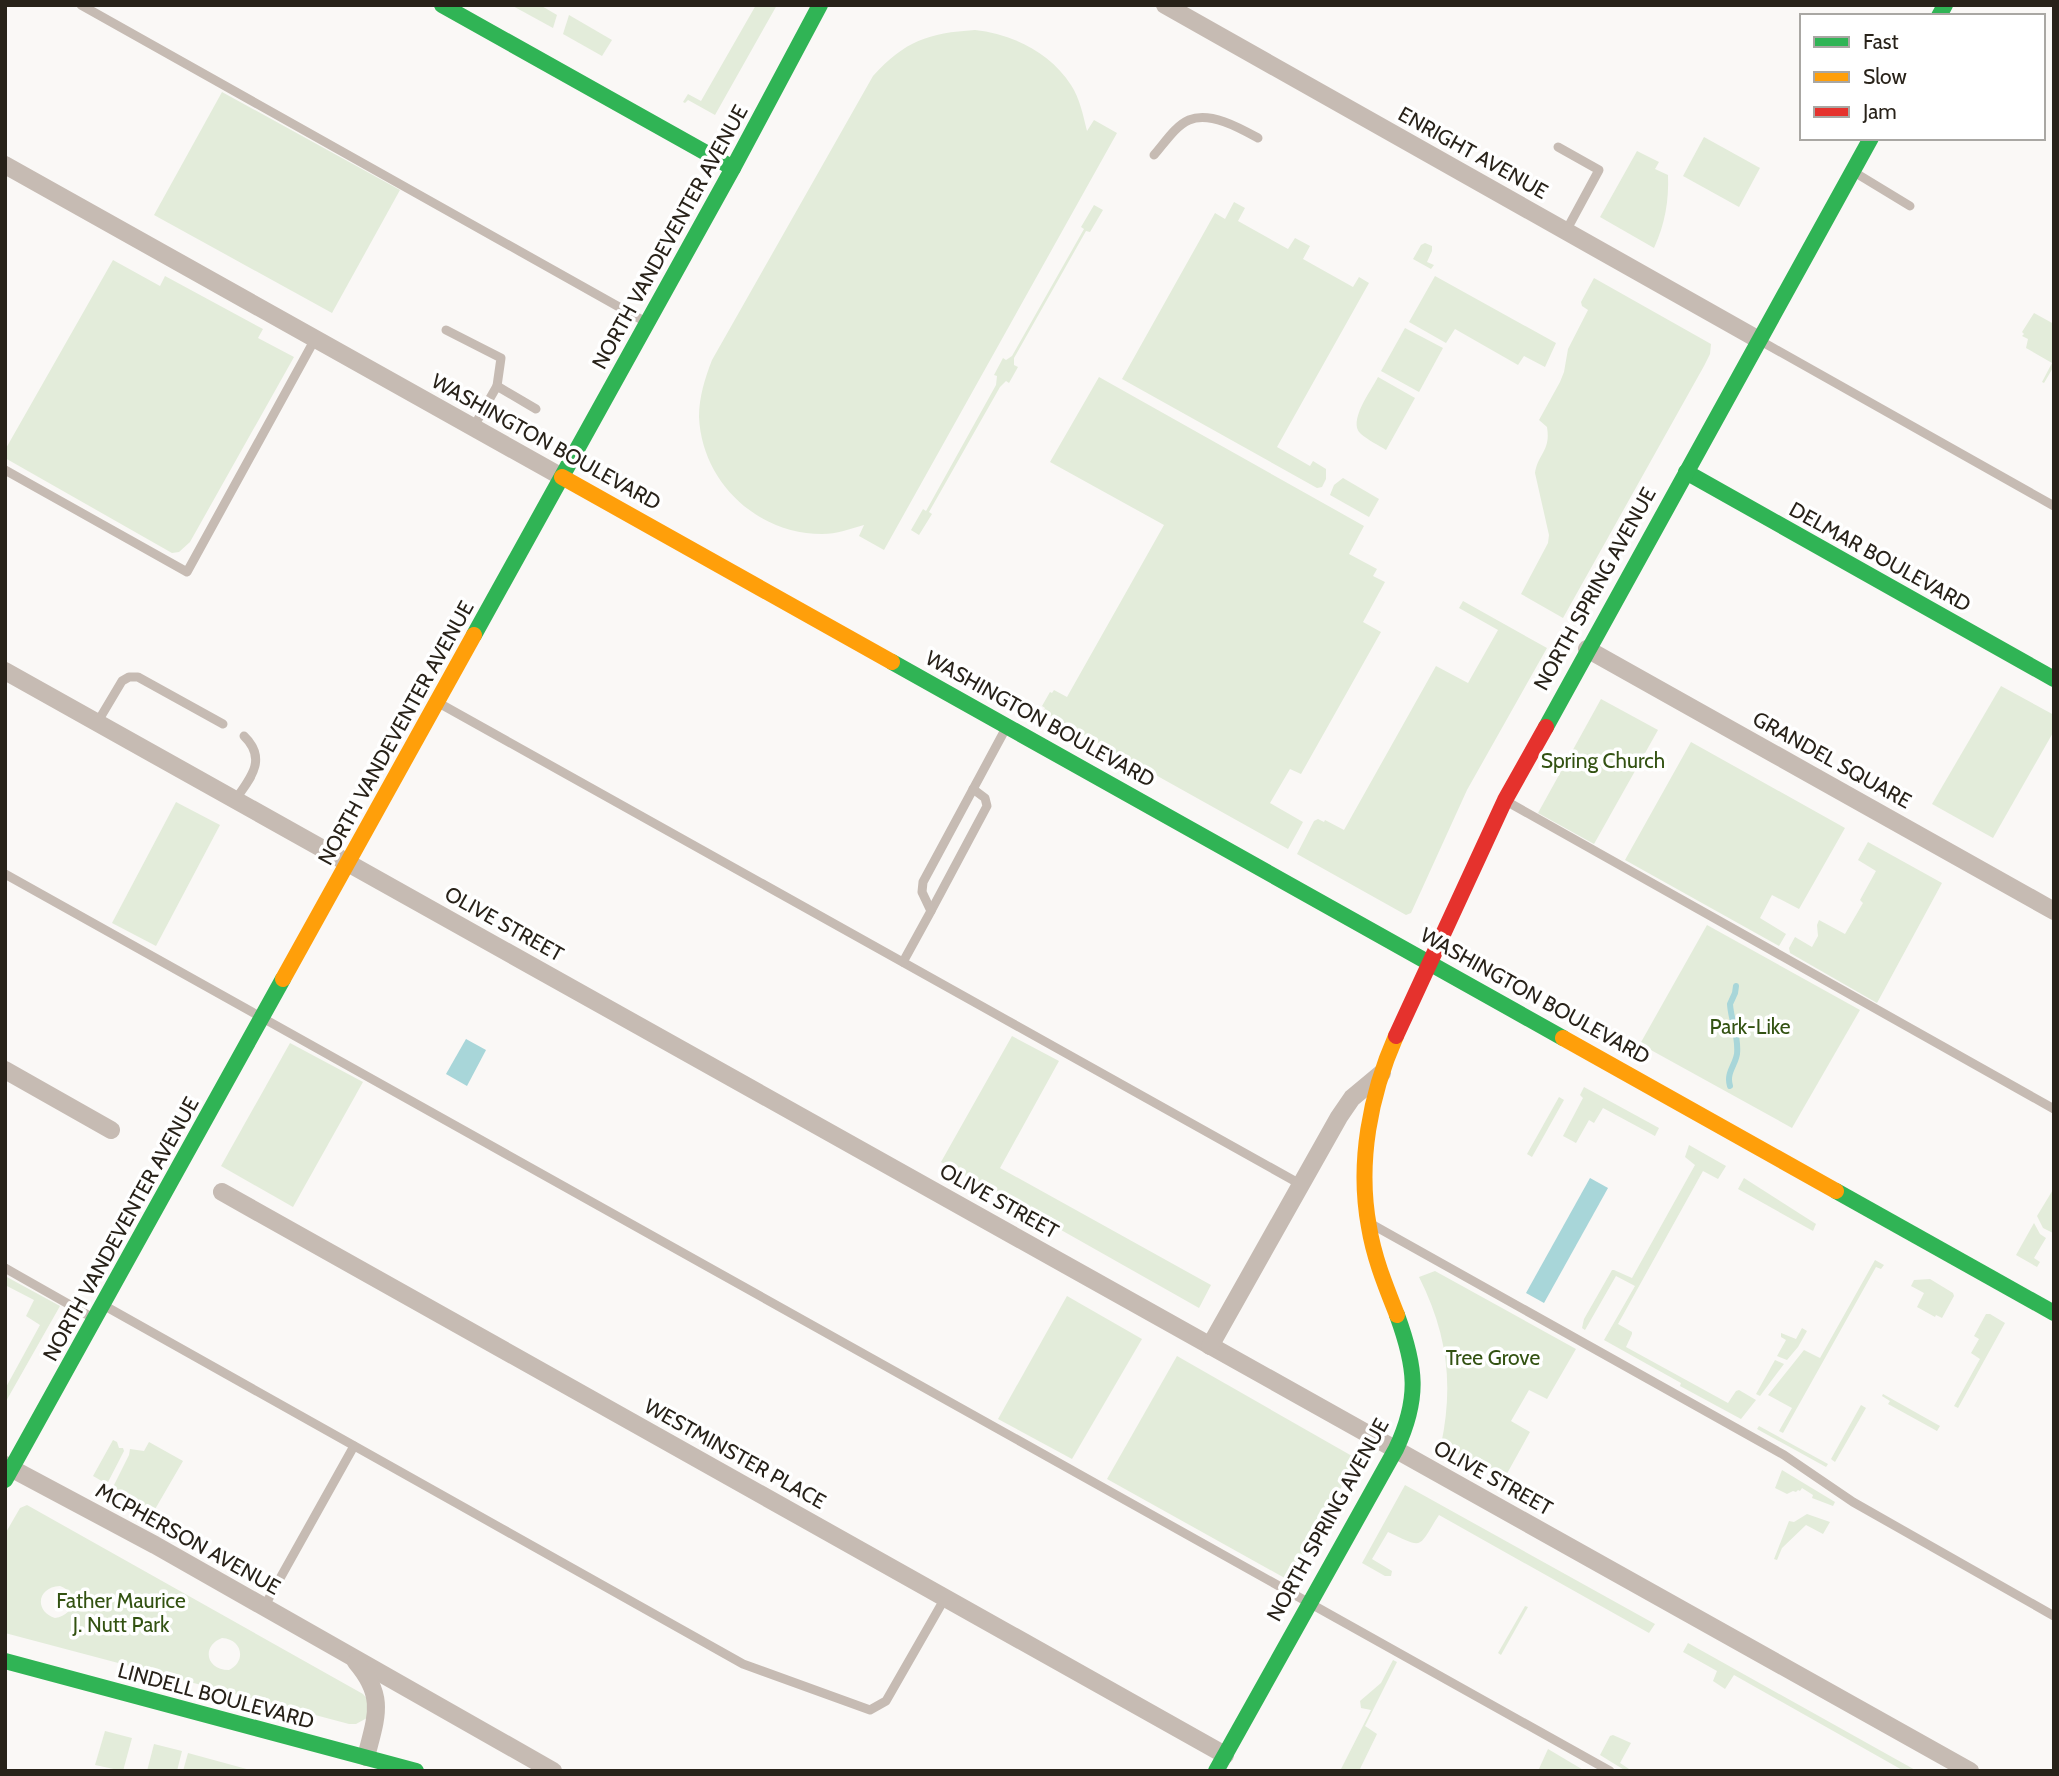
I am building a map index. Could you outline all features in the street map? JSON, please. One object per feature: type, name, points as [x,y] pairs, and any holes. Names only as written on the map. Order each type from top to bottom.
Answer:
[{"type":"main road","points":[[442,5],[733,168]]},
{"type":"main road","name":"NORTH VANDEVENTER AVENUE","points":[[7,1471],[99,1312],[733,168],[814,7]]},
{"type":"main road","name":"NORTH SPRING AVENUE","points":[[1221,1763],[1396,1449],[1410,1415],[1412,1370],[1404,1330],[1382,1277],[1368,1223],[1364,1181],[1371,1115],[1382,1073],[1429,963],[1505,800],[1870,140]]},
{"type":"main road","name":"DELMAR BOULEVARD","points":[[1686,472],[2054,679]]},
{"type":"main road","name":"WASHINGTON BOULEVARD","points":[[562,477],[2054,1313]]},
{"type":"main road","name":"LINDELL BOULEVARD","points":[[5,1661],[416,1771]]},
{"type":"street","name":"ENRIGHT AVENUE","points":[[1165,5],[1759,340]]},
{"type":"street","name":"WASHINGTON BOULEVARD","points":[[5,165],[562,477]]},
{"type":"street","name":"GRANDEL SQUARE","points":[[1587,649],[2054,911]]},
{"type":"street","name":"OLIVE STREET","points":[[5,671],[1970,1771]]},
{"type":"street","points":[[5,1070],[111,1130]]},
{"type":"street","name":"NORTH SPRING AVENUE","points":[[1210,1346],[1339,1117],[1352,1098],[1382,1073]]},
{"type":"street","name":"WESTMINSTER PLACE","points":[[222,1192],[945,1598],[1221,1763]]},
{"type":"street","name":"MCPHERSON AVENUE","points":[[7,1471],[155,1545],[553,1771]]},
{"type":"street","name":"MCPHERSON AVENUE","points":[[349,1654],[369,1680],[377,1703],[366,1757]]},
{"type":"lane","points":[[81,5],[647,323]]},
{"type":"lane","points":[[1154,155],[1179,127],[1190,119],[1206,118],[1224,122],[1258,138]]},
{"type":"lane","points":[[1558,147],[1599,170],[1566,232]]},
{"type":"lane","points":[[1853,171],[1910,206]]},
{"type":"lane","points":[[446,330],[501,358],[497,386],[473,428]]},
{"type":"lane","points":[[5,470],[187,572],[315,339]]},
{"type":"lane","points":[[1759,340],[2054,506]]},
{"type":"lane","points":[[497,386],[536,409]]},
{"type":"lane","points":[[97,723],[122,681],[129,677],[138,677],[223,724]]},
{"type":"lane","points":[[437,702],[1300,1184]]},
{"type":"lane","points":[[930,912],[922,892],[923,882],[1007,727]]},
{"type":"lane","points":[[235,800],[254,773],[256,760],[253,744],[244,736]]},
{"type":"lane","points":[[903,962],[986,806],[985,798],[973,789]]},
{"type":"lane","points":[[1505,800],[2054,1110]]},
{"type":"lane","points":[[5,874],[1610,1771]]},
{"type":"lane","points":[[1368,1223],[1784,1455],[1853,1502],[2054,1616]]},
{"type":"lane","points":[[5,1268],[245,1385],[743,1664],[870,1710],[886,1701],[945,1598]]},
{"type":"lane","points":[[264,1607],[354,1446]]},
{"type":"green space","points":[[511,5],[540,5],[557,15],[553,28]]},
{"type":"green space","points":[[756,5],[777,5],[715,115],[688,100],[683,102],[688,94],[701,101]]},
{"type":"green space","points":[[569,15],[612,40],[602,56],[563,34]]},
{"type":"green space","points":[[975,30],[1016,40],[1041,54],[1071,85],[1079,101],[1087,131],[1094,120],[1117,133],[884,550],[859,536],[864,525],[822,534],[798,532],[776,525],[738,500],[722,483],[710,463],[699,417],[703,388],[712,360],[873,76],[896,54],[918,41]]},
{"type":"green space","points":[[222,92],[400,190],[332,313],[154,215]]},
{"type":"green space","points":[[1704,137],[1760,168],[1739,207],[1683,176]]},
{"type":"green space","points":[[1637,151],[1659,162],[1655,169],[1668,175],[1665,212],[1654,248],[1600,217]]},
{"type":"green space","points":[[1234,202],[1245,208],[1238,221],[1288,249],[1295,238],[1310,246],[1303,259],[1353,287],[1359,277],[1369,283],[1277,447],[1310,466],[1313,461],[1326,469],[1326,479],[1322,487],[1317,488],[1122,379],[1215,213],[1225,219]]},
{"type":"green space","points":[[1094,205],[1103,210],[1090,232],[1086,231],[1014,358],[1014,365],[1018,367],[1009,383],[1006,381],[1000,387],[929,512],[932,514],[919,535],[911,530],[923,509],[926,511],[996,385],[997,376],[994,375],[1003,358],[1006,360],[1012,356],[1084,229],[1081,227]]},
{"type":"green space","points":[[1425,243],[1432,246],[1427,262],[1434,265],[1431,269],[1413,259]]},
{"type":"green space","points":[[113,260],[160,286],[165,276],[263,329],[258,338],[294,357],[190,542],[179,552],[172,553],[5,458],[5,450]]},
{"type":"green space","points":[[1435,276],[1556,343],[1545,367],[1524,356],[1518,365],[1455,329],[1446,343],[1409,322]]},
{"type":"green space","points":[[1594,278],[1711,344],[1704,366],[1563,618],[1521,594],[1548,543],[1549,535],[1535,473],[1548,435],[1547,427],[1539,420],[1564,372],[1568,349],[1588,310],[1581,302]]},
{"type":"green space","points":[[2034,313],[2054,324],[2054,366],[2044,383],[2042,382],[2052,363],[2026,348],[2028,339],[2022,336]]},
{"type":"green space","points":[[1405,328],[1443,348],[1419,392],[1381,371]]},
{"type":"green space","points":[[1099,377],[1364,526],[1349,554],[1377,569],[1373,576],[1385,582],[1363,622],[1381,632],[1301,774],[1290,769],[1270,803],[1303,822],[1288,849],[1043,712],[1045,708],[1042,706],[1050,692],[1054,690],[1067,697],[1164,525],[1050,462]]},
{"type":"green space","points":[[1378,377],[1415,398],[1386,450],[1357,429],[1358,414]]},
{"type":"green space","points":[[1343,478],[1379,499],[1369,517],[1330,495],[1334,485]]},
{"type":"green space","points":[[1463,601],[1547,648],[1467,790],[1411,913],[1406,915],[1297,854],[1314,821],[1325,820],[1344,830],[1436,666],[1468,683],[1498,630],[1459,608]]},
{"type":"green space","points":[[2001,686],[2054,715],[2054,731],[1993,838],[1932,804]]},
{"type":"green space","name":"Spring Church","points":[[1601,699],[1658,730],[1594,844],[1538,813]]},
{"type":"green space","points":[[1691,742],[1845,828],[1799,909],[1772,895],[1760,918],[1786,934],[1779,946],[1625,860]]},
{"type":"green space","points":[[176,802],[220,825],[156,946],[112,923]]},
{"type":"green space","points":[[1868,842],[1942,883],[1877,1003],[1790,953],[1789,948],[1795,937],[1812,947],[1818,936],[1819,920],[1845,934],[1863,903],[1860,900],[1876,871],[1858,860]]},
{"type":"green space","name":"Park-Like","points":[[1707,925],[1860,1010],[1792,1128],[1640,1044]]},
{"type":"green space","points":[[1012,1036],[1059,1061],[1000,1168],[1211,1285],[1199,1308],[941,1162]]},
{"type":"green space","points":[[290,1043],[363,1082],[293,1207],[221,1166]]},
{"type":"green space","points":[[1584,1087],[1659,1128],[1655,1136],[1603,1108],[1594,1123],[1589,1120],[1576,1143],[1563,1136],[1583,1098],[1580,1095]]},
{"type":"green space","points":[[1559,1097],[1564,1100],[1532,1157],[1527,1154]]},
{"type":"green space","points":[[1689,1145],[1726,1166],[1718,1179],[1703,1171],[1618,1324],[1632,1332],[1626,1347],[1728,1403],[1739,1390],[1756,1400],[1741,1419],[1604,1340],[1635,1286],[1616,1276],[1585,1330],[1582,1328],[1584,1319],[1612,1270],[1632,1278],[1695,1165],[1685,1157]]},
{"type":"green space","points":[[1744,1178],[1816,1224],[1813,1231],[1738,1189]]},
{"type":"green space","points":[[2054,1188],[2053,1233],[2043,1228],[2037,1216]]},
{"type":"green space","points":[[2034,1223],[2040,1234],[2046,1238],[2034,1258],[2040,1262],[2037,1267],[2016,1255]]},
{"type":"green space","points":[[1875,1260],[1884,1265],[1881,1269],[1876,1267],[1783,1433],[1779,1431],[1792,1408],[1768,1395],[1804,1350],[1820,1358]]},
{"type":"green space","name":"Tree Grove","points":[[1435,1271],[1576,1349],[1547,1399],[1529,1390],[1511,1421],[1530,1432],[1504,1479],[1441,1445],[1447,1400],[1445,1359],[1436,1318],[1419,1277]]},
{"type":"green space","points":[[5,1276],[60,1306],[5,1403],[5,1389],[40,1325],[26,1316],[34,1300],[5,1285]]},
{"type":"green space","points":[[1930,1279],[1954,1296],[1942,1318],[1917,1307],[1924,1293],[1911,1286],[1914,1280]]},
{"type":"green space","points":[[1067,1296],[1142,1339],[1072,1459],[998,1419]]},
{"type":"green space","points":[[1986,1314],[2005,1323],[1958,1408],[1954,1406],[1980,1359],[1971,1353],[1979,1339],[1974,1336]]},
{"type":"green space","points":[[1802,1328],[1807,1331],[1787,1360],[1777,1356],[1786,1340],[1781,1337],[1781,1333],[1796,1339]]},
{"type":"green space","points":[[1177,1356],[1352,1456],[1355,1462],[1290,1581],[1107,1479]]},
{"type":"green space","points":[[1775,1360],[1784,1364],[1760,1396],[1756,1394]]},
{"type":"green space","points":[[1883,1394],[1940,1426],[1937,1431],[1888,1404],[1890,1401],[1882,1396]]},
{"type":"green space","points":[[1861,1405],[1866,1408],[1835,1462],[1831,1459]]},
{"type":"green space","points":[[1759,1426],[1828,1464],[1826,1467],[1757,1429]]},
{"type":"green space","points":[[113,1440],[124,1451],[107,1484],[93,1476]]},
{"type":"green space","points":[[149,1442],[183,1461],[154,1511],[113,1487],[130,1449],[144,1451]]},
{"type":"green space","points":[[1782,1470],[1835,1502],[1833,1506],[1812,1498],[1813,1495],[1802,1488],[1787,1494],[1775,1488]]},
{"type":"green space","points":[[1405,1485],[1655,1624],[1649,1633],[1439,1515],[1419,1543],[1388,1532],[1372,1559],[1392,1571],[1391,1576],[1385,1576],[1362,1563]]},
{"type":"green space","name":"Father Maurice J. Nutt Park","points":[[27,1505],[363,1694],[369,1701],[367,1718],[356,1724],[349,1724],[5,1633],[5,1534],[20,1508]],"holes":[[[60,1586],[70,1594],[72,1604],[67,1613],[55,1618],[44,1610],[41,1600],[47,1590]],[[222,1638],[234,1642],[240,1651],[238,1661],[229,1670],[215,1666],[209,1657],[211,1646]]]},
{"type":"green space","points":[[1807,1514],[1830,1522],[1823,1534],[1806,1525],[1782,1548],[1777,1560],[1774,1559],[1789,1521],[1794,1522]]},
{"type":"green space","points":[[1525,1606],[1528,1607],[1501,1655],[1498,1653]]},
{"type":"green space","points":[[1688,1643],[1917,1771],[1904,1771],[1734,1675],[1725,1689],[1713,1681],[1717,1671],[1683,1652]]},
{"type":"green space","points":[[1393,1660],[1397,1662],[1365,1726],[1377,1734],[1359,1771],[1340,1771],[1371,1710],[1361,1708],[1360,1701],[1381,1683]]},
{"type":"green space","points":[[105,1731],[132,1738],[123,1771],[95,1765]]},
{"type":"green space","points":[[1613,1735],[1631,1743],[1620,1763],[1632,1771],[1626,1771],[1600,1755]]},
{"type":"green space","points":[[154,1744],[182,1751],[177,1771],[147,1771]]},
{"type":"green space","points":[[1548,1749],[1585,1771],[1538,1771]]},
{"type":"green space","points":[[188,1753],[254,1771],[183,1771]]},
{"type":"water","points":[[466,1039],[486,1050],[467,1086],[446,1074]]},
{"type":"water","points":[[1590,1178],[1608,1188],[1544,1303],[1526,1293]]},
{"type":"waterway","points":[[1730,1086],[1730,1073],[1737,1054],[1730,1004],[1736,986]]},
{"type":"traffic: fast","points":[[442,5],[733,168]]},
{"type":"traffic: fast","points":[[474,635],[733,168],[820,5]]},
{"type":"traffic: fast","points":[[1940,14],[1945,5]]},
{"type":"traffic: fast","points":[[1546,727],[1870,140]]},
{"type":"traffic: fast","points":[[1686,472],[2054,679]]},
{"type":"traffic: fast","points":[[892,662],[1563,1038]]},
{"type":"traffic: fast","points":[[5,1480],[283,979]]},
{"type":"traffic: fast","points":[[1836,1191],[2054,1313]]},
{"type":"traffic: fast","points":[[1216,1771],[1404,1431],[1413,1382],[1408,1351],[1397,1315]]},
{"type":"traffic: fast","points":[[5,1661],[416,1771]]},
{"type":"traffic: slow","points":[[562,477],[892,662]]},
{"type":"traffic: slow","points":[[283,979],[474,635]]},
{"type":"traffic: slow","points":[[1396,1036],[1373,1105],[1364,1178],[1371,1239],[1397,1315]]},
{"type":"traffic: slow","points":[[1563,1038],[1836,1191]]},
{"type":"traffic: jam","points":[[1396,1036],[1505,800],[1546,727]]}]
